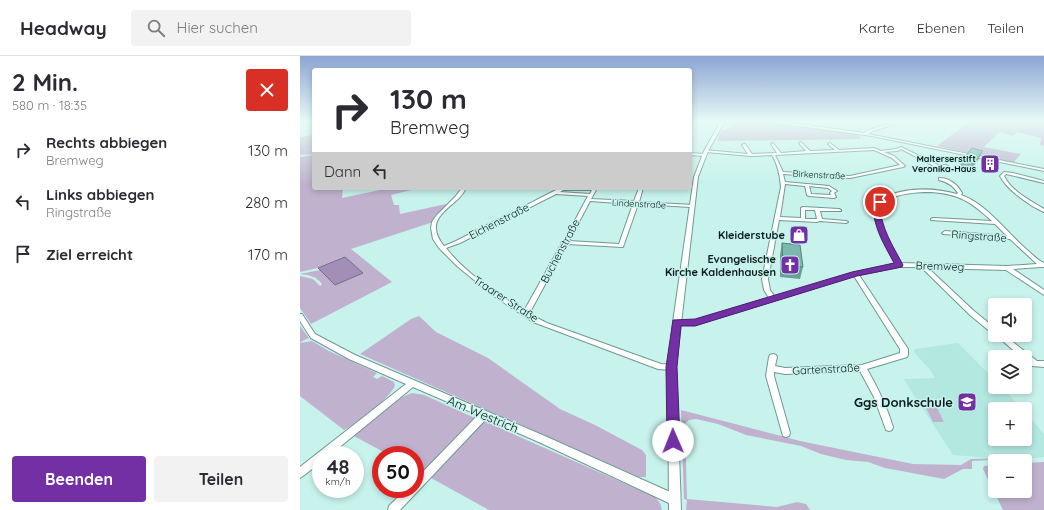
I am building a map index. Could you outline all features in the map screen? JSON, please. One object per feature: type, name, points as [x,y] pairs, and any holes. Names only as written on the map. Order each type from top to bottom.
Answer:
[{"type":"main road","points":[[675,505],[672,367],[691,206],[696,177],[705,153],[711,142]]},
{"type":"street","points":[[906,142],[1044,170]]},
{"type":"street","points":[[801,143],[809,152]]},
{"type":"street","points":[[773,144],[780,154]]},
{"type":"street","points":[[830,144],[837,150]]},
{"type":"street","points":[[744,145],[750,155]]},
{"type":"street","points":[[882,151],[897,150],[900,148],[937,166],[946,166]]},
{"type":"street","name":"Birkenstraße","points":[[705,153],[750,155],[869,149],[882,151],[893,157],[903,166],[850,177],[782,173]]},
{"type":"street","points":[[692,154],[705,153]]},
{"type":"street","points":[[773,154],[782,173],[782,184],[777,218],[765,279],[767,290],[773,299]]},
{"type":"street","points":[[1044,182],[1013,174],[1005,173],[1002,176],[1005,183],[1011,188],[1044,211]]},
{"type":"street","points":[[940,179],[949,180],[958,189],[960,193],[958,196]]},
{"type":"street","points":[[782,184],[807,185],[829,187],[835,191],[832,193],[834,197],[809,195],[807,185]]},
{"type":"street","name":"Traarer Straße","points":[[463,190],[457,198],[443,211],[435,222],[433,229],[434,235],[442,248],[465,271],[536,320],[660,367],[672,367]]},
{"type":"street","name":"Eichenstraße","points":[[442,248],[560,190]]},
{"type":"street","name":"Buchenstraße","points":[[526,314],[564,242],[594,190]]},
{"type":"street","points":[[564,242],[621,246],[640,190]]},
{"type":"street","name":"Ringstraße","points":[[899,265],[882,234],[877,219],[876,206],[886,199],[914,191],[936,191],[958,196],[971,201],[1033,258],[1044,266]]},
{"type":"street","name":"Lindenstraße","points":[[588,200],[691,206]]},
{"type":"street","points":[[803,220],[803,208],[839,210]]},
{"type":"street","points":[[817,209],[820,220]]},
{"type":"street","points":[[777,218],[846,222]]},
{"type":"street","name":"Ringstraße","points":[[933,219],[997,224]]},
{"type":"street","name":"Ringstraße","points":[[945,233],[1012,238]]},
{"type":"street","name":"Bremweg","points":[[677,322],[695,323],[855,274],[899,265],[1007,268],[1044,266]]},
{"type":"street","points":[[922,265],[988,326]]},
{"type":"street","points":[[1007,268],[1044,292]]},
{"type":"street","name":"Gartenstraße","points":[[771,368],[785,371],[862,368],[904,355],[904,349],[855,274]]},
{"type":"street","name":"Am Westrich","points":[[300,316],[313,336],[352,357],[544,440],[675,505]]},
{"type":"street","points":[[1008,342],[1035,364],[1044,364]]},
{"type":"street","points":[[773,357],[770,376],[786,433]]},
{"type":"street","points":[[862,368],[884,409],[889,427]]},
{"type":"street","points":[[334,446],[412,383]]},
{"type":"street","points":[[424,477],[484,414]]},
{"type":"street","points":[[300,474],[312,464]]},
{"type":"street","points":[[393,510],[404,498]]},
{"type":"shaded area","points":[[300,142],[312,142],[312,154],[300,155]]},
{"type":"shaded area","points":[[942,142],[989,142],[984,147],[1021,154],[1013,163],[937,146]]},
{"type":"shaded area","points":[[1040,142],[1044,142],[1044,146],[1040,145]]},
{"type":"shaded area","points":[[312,155],[312,190],[343,190],[342,198],[380,190],[411,190],[391,195],[394,205],[399,205],[400,214],[451,203],[433,222],[351,249],[392,282],[311,324],[300,308],[300,276],[313,279],[320,286],[322,284],[312,276],[300,274],[320,270],[335,285],[345,257],[318,268],[300,272],[300,157]]},
{"type":"shaded area","points":[[345,257],[363,273],[335,285],[318,268]]},
{"type":"shaded area","points":[[419,316],[436,332],[488,358],[560,409],[595,425],[642,450],[646,455],[646,477],[639,477],[360,354],[411,319]]},
{"type":"shaded area","points":[[300,326],[309,338],[300,343]]},
{"type":"shaded area","points":[[312,341],[329,351],[377,373],[373,377],[377,379],[382,376],[394,382],[395,386],[372,411],[344,430],[300,396],[300,343]]},
{"type":"shaded area","name":"Ggs Donkschule","points":[[958,343],[988,373],[988,394],[1008,394],[1016,402],[988,402],[988,446],[1032,446],[1032,420],[1044,434],[1044,457],[1032,458],[1032,454],[988,454],[988,458],[953,455],[904,379],[935,378],[931,371],[914,352],[915,349]]},
{"type":"shaded area","points":[[412,393],[424,395],[475,418],[424,471],[424,446],[372,446],[354,436],[400,398]]},
{"type":"shaded area","points":[[924,404],[935,404],[944,422],[933,422]]},
{"type":"shaded area","points":[[681,410],[800,441],[913,464],[961,465],[971,459],[988,459],[988,460],[972,461],[972,469],[963,469],[944,479],[885,468],[868,462],[846,460],[821,454],[801,446],[746,435],[718,424],[696,419],[689,420],[685,424],[687,499],[777,507],[797,502],[806,504],[810,510],[686,510],[687,500],[684,499]]},
{"type":"shaded area","points":[[484,421],[655,497],[660,503],[662,510],[489,510],[431,478]]},
{"type":"shaded area","points":[[1044,462],[1044,510],[1003,510],[997,498],[1032,498],[1032,463]]},
{"type":"shaded area","points":[[984,466],[988,466],[988,479],[983,469]]},
{"type":"building","points":[[972,148],[983,151],[974,161],[963,159]]},
{"type":"building","points":[[782,243],[800,245],[803,267],[783,265]]},
{"type":"place","name":"Malterserstift Veronika-Haus","points":[[990,164]]},
{"type":"place","name":"Kleiderstube","points":[[799,235]]},
{"type":"place","name":"Evangelische Kirche Kaldenhausen","points":[[790,265]]},
{"type":"place","name":"Ggs Donkschule","points":[[967,402]]},
{"type":"route","points":[[673,441],[672,367],[677,322],[695,323],[855,274],[899,265],[882,234],[877,219],[875,211],[876,206],[880,202]]}]
